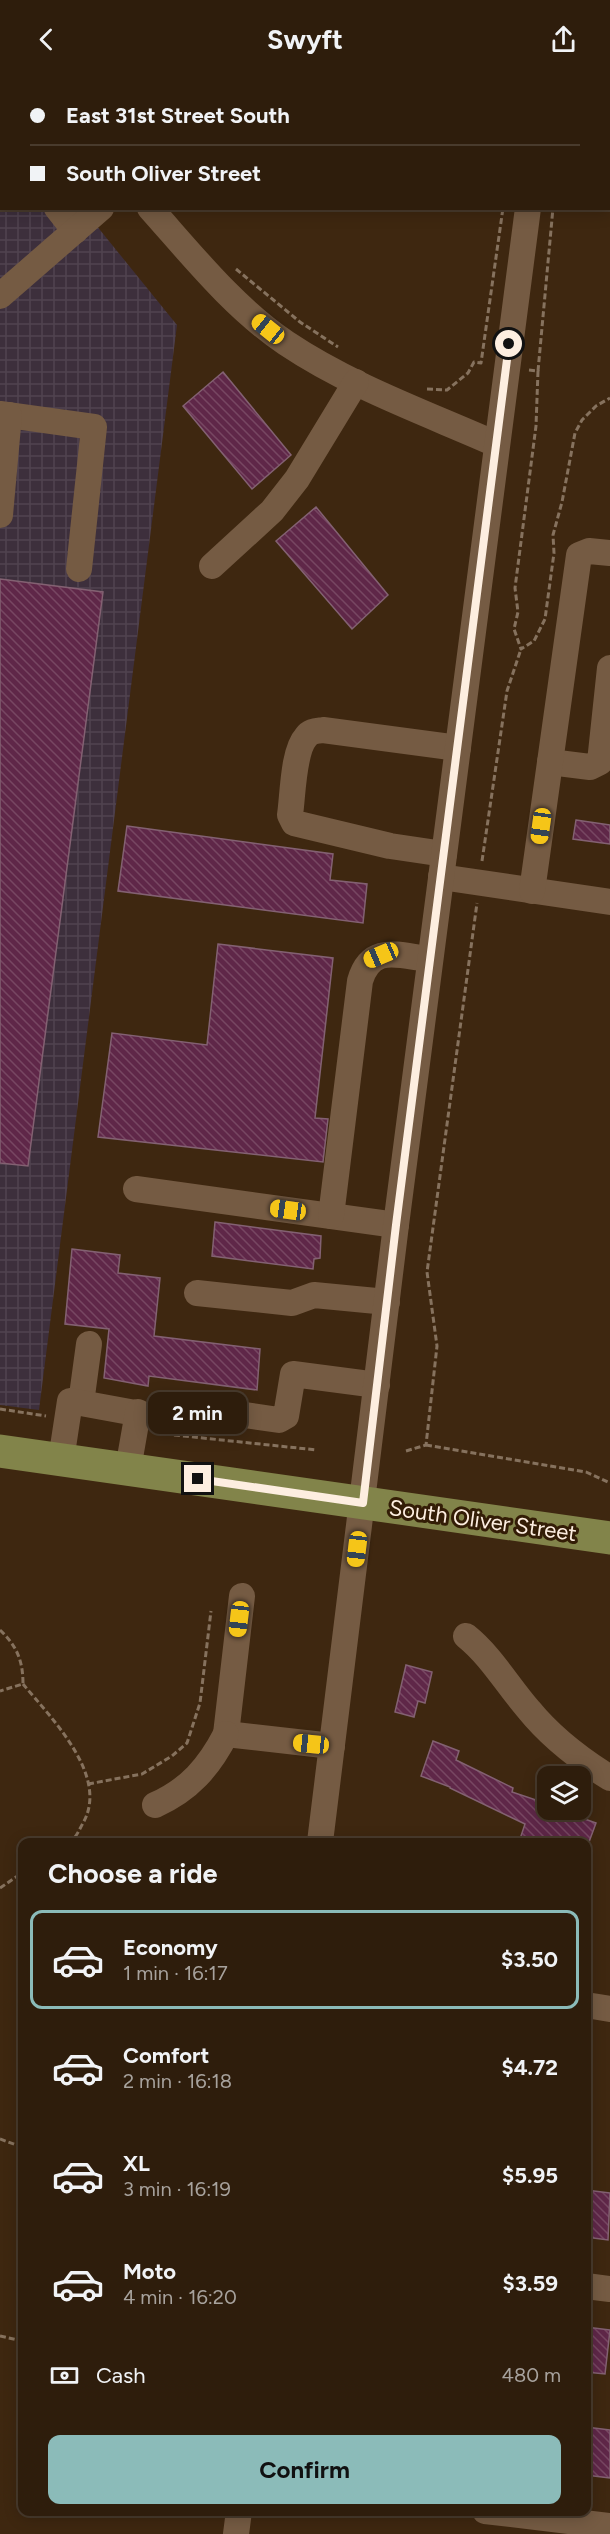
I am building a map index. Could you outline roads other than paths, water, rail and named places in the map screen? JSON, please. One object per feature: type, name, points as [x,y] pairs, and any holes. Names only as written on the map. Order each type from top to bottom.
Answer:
[{"type":"main road","name":"South Oliver Street","points":[[0,1451],[610,1538]]},
{"type":"street","points":[[59,210],[75,231]]},
{"type":"street","points":[[0,296],[99,210]]},
{"type":"street","points":[[152,210],[237,303],[284,342],[327,369],[496,444]]},
{"type":"street","points":[[320,1838],[396,1225],[528,210]]},
{"type":"street","points":[[212,566],[272,511],[297,478],[356,382]]},
{"type":"street","points":[[0,515],[5,415],[94,427],[79,569]]},
{"type":"street","points":[[532,891],[579,555],[589,551],[610,553]]},
{"type":"street","points":[[550,762],[590,767],[600,762],[610,668]]},
{"type":"street","points":[[458,748],[323,730],[312,732],[307,735],[298,752],[290,815],[294,823],[390,846],[443,866],[479,883],[610,902]]},
{"type":"street","points":[[331,1216],[360,981],[364,968],[370,959],[381,955],[430,959]]},
{"type":"street","points":[[136,1189],[396,1225]]},
{"type":"street","points":[[197,1293],[292,1303],[314,1295],[387,1302]]},
{"type":"street","points":[[81,1403],[89,1344]]},
{"type":"street","points":[[61,1460],[70,1401],[157,1417],[183,1406],[279,1420],[286,1416],[293,1374],[377,1385]]},
{"type":"street","points":[[128,1469],[138,1412]]},
{"type":"street","points":[[155,1805],[176,1796],[191,1783],[208,1764],[226,1734],[242,1596]]},
{"type":"street","points":[[466,1636],[478,1645],[530,1712],[581,1760],[610,1778]]},
{"type":"street","points":[[226,1734],[332,1746]]},
{"type":"street","points":[[591,2006],[610,2008]]},
{"type":"street","points":[[591,2287],[610,2289]]},
{"type":"street","points":[[236,2534],[238,2516]]},
{"type":"street","points":[[527,2516],[610,2526]]}]
